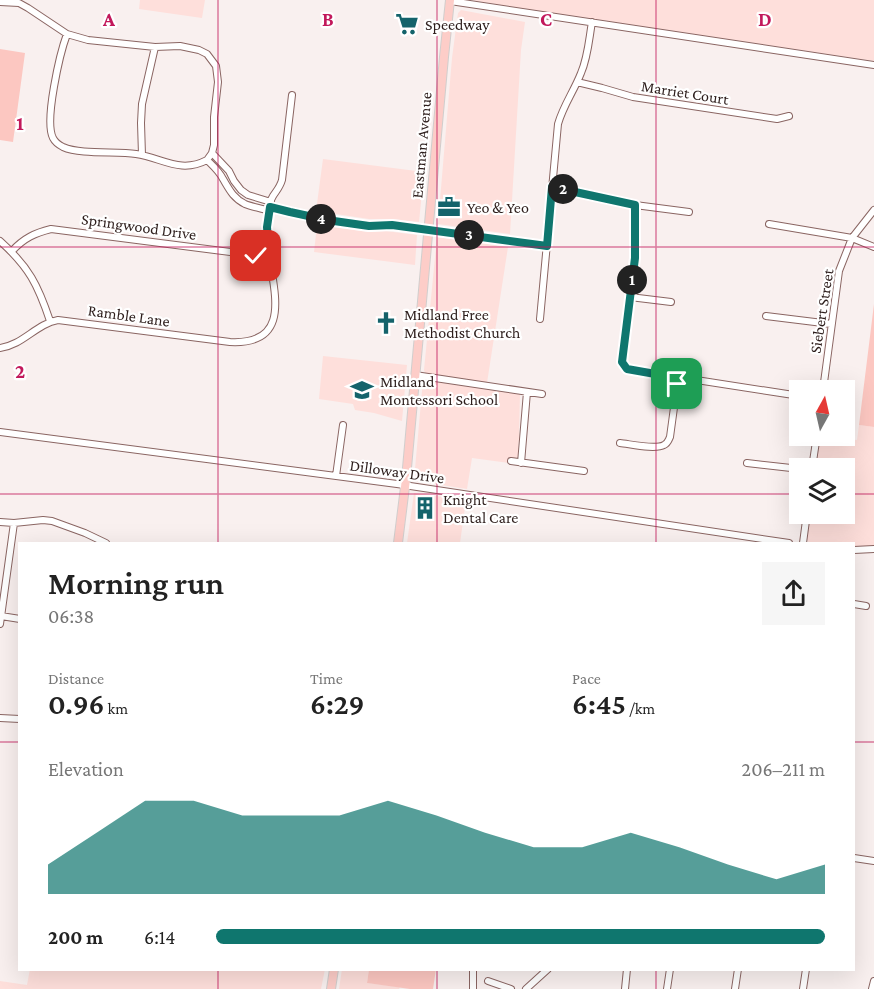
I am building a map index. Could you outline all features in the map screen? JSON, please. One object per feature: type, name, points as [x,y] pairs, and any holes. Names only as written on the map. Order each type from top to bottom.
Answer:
[{"type":"main road","name":"Eastman Avenue","points":[[398,542],[448,0]]},
{"type":"main road","points":[[331,989],[334,971]]},
{"type":"street","points":[[448,0],[874,65]]},
{"type":"street","points":[[0,3],[19,3],[67,34],[105,43],[190,47],[207,54],[216,66],[218,82],[214,145],[207,160],[192,166],[172,165],[142,155],[72,150],[58,144],[52,136],[51,127],[53,89],[67,34]]},
{"type":"street","points":[[540,319],[558,124],[586,57],[592,22]]},
{"type":"street","points":[[142,155],[142,104],[155,47]]},
{"type":"street","name":"Marriet Court","points":[[577,82],[644,99],[777,119],[789,116]]},
{"type":"street","points":[[269,256],[267,227],[270,206],[282,180],[292,95]]},
{"type":"street","points":[[212,153],[229,171],[241,190],[270,206]]},
{"type":"street","points":[[207,160],[224,179],[228,190],[245,204],[270,206],[314,218],[369,226],[392,225],[547,246]]},
{"type":"street","points":[[552,187],[635,205],[689,212]]},
{"type":"street","points":[[635,205],[635,258],[622,357],[624,366],[627,369],[678,378],[789,394]]},
{"type":"street","name":"Siebert Street","points":[[824,380],[839,271],[852,238],[874,210]]},
{"type":"street","points":[[769,224],[852,238],[874,247]]},
{"type":"street","name":"Springwood Drive","points":[[12,251],[29,236],[51,229],[269,256]]},
{"type":"street","points":[[0,241],[25,266],[35,283],[50,321],[16,343],[0,348]]},
{"type":"street","name":"Ramble Lane","points":[[50,321],[70,320],[230,342],[250,341],[260,337],[271,325],[276,311],[269,256]]},
{"type":"street","points":[[630,297],[671,302]]},
{"type":"street","points":[[766,316],[831,324]]},
{"type":"street","points":[[415,375],[542,394]]},
{"type":"street","points":[[620,443],[656,447],[668,442],[678,378]]},
{"type":"street","points":[[521,463],[527,392]]},
{"type":"street","points":[[336,476],[343,425]]},
{"type":"street","name":"Dilloway Drive","points":[[0,432],[405,485],[782,542]]},
{"type":"street","points":[[511,461],[584,471]]},
{"type":"street","points":[[747,463],[789,469]]},
{"type":"street","points":[[0,522],[14,524],[52,521],[104,542]]},
{"type":"street","points":[[14,524],[1,620],[18,619]]},
{"type":"street","points":[[803,542],[806,524]]},
{"type":"street","points":[[855,550],[874,549]]},
{"type":"street","points":[[855,604],[866,606]]},
{"type":"street","points":[[0,718],[18,719]]},
{"type":"street","points":[[855,858],[874,861]]},
{"type":"street","points":[[473,971],[473,989]]},
{"type":"street","points":[[525,989],[546,971]]},
{"type":"street","points":[[625,989],[627,971]]},
{"type":"street","points":[[667,989],[670,971]]},
{"type":"street","points":[[735,989],[738,971]]},
{"type":"street","points":[[803,989],[806,971]]},
{"type":"street","points":[[488,981],[509,989]]},
{"type":"street","points":[[872,989],[874,981]]},
{"type":"shaded area","points":[[140,0],[205,0],[202,18],[139,9]]},
{"type":"shaded area","points":[[471,0],[874,0],[874,61],[514,7]]},
{"type":"shaded area","points":[[461,10],[525,22],[521,50],[510,234],[438,224],[452,58],[458,13]]},
{"type":"shaded area","points":[[0,49],[25,53],[13,142],[0,140]]},
{"type":"shaded area","points":[[323,159],[424,172],[419,222],[369,219],[316,211]]},
{"type":"shaded area","points":[[317,225],[417,235],[415,265],[314,252]]},
{"type":"shaded area","points":[[437,237],[508,247],[487,383],[425,373]]},
{"type":"shaded area","points":[[874,304],[874,427],[859,425]]},
{"type":"shaded area","name":"Midland Montessori School","points":[[323,356],[407,365],[402,421],[355,410],[353,404],[319,399]]},
{"type":"shaded area","points":[[423,380],[520,394],[517,459],[510,459],[509,463],[472,458],[467,489],[414,480]]},
{"type":"shaded area","points":[[859,425],[874,427],[874,546],[855,546],[855,542],[808,542],[809,524],[855,524],[855,458],[817,458],[819,446],[855,446],[855,440],[857,440]]},
{"type":"shaded area","points":[[414,493],[466,500],[460,542],[407,542]]},
{"type":"shaded area","points":[[30,971],[325,971],[321,989],[0,989],[0,981],[27,985]]},
{"type":"shaded area","points":[[342,971],[369,971],[367,983],[400,987],[399,989],[339,989]]},
{"type":"shaded area","points":[[369,971],[436,971],[433,989],[410,989],[367,983]]},
{"type":"place","name":"Speedway","points":[[407,24]]},
{"type":"place","name":"Yeo & Yeo","points":[[449,207]]},
{"type":"place","name":"Midland Free Methodist Church","points":[[386,323]]},
{"type":"place","name":"Midland Montessori School","points":[[362,390]]},
{"type":"place","name":"Knight Dental Care","points":[[425,508]]},
{"type":"route","points":[[256,256],[269,256],[267,227],[270,207],[314,218],[369,226],[392,225],[547,246],[552,187],[635,205],[635,258],[622,362],[627,369],[678,378],[677,384]]}]
